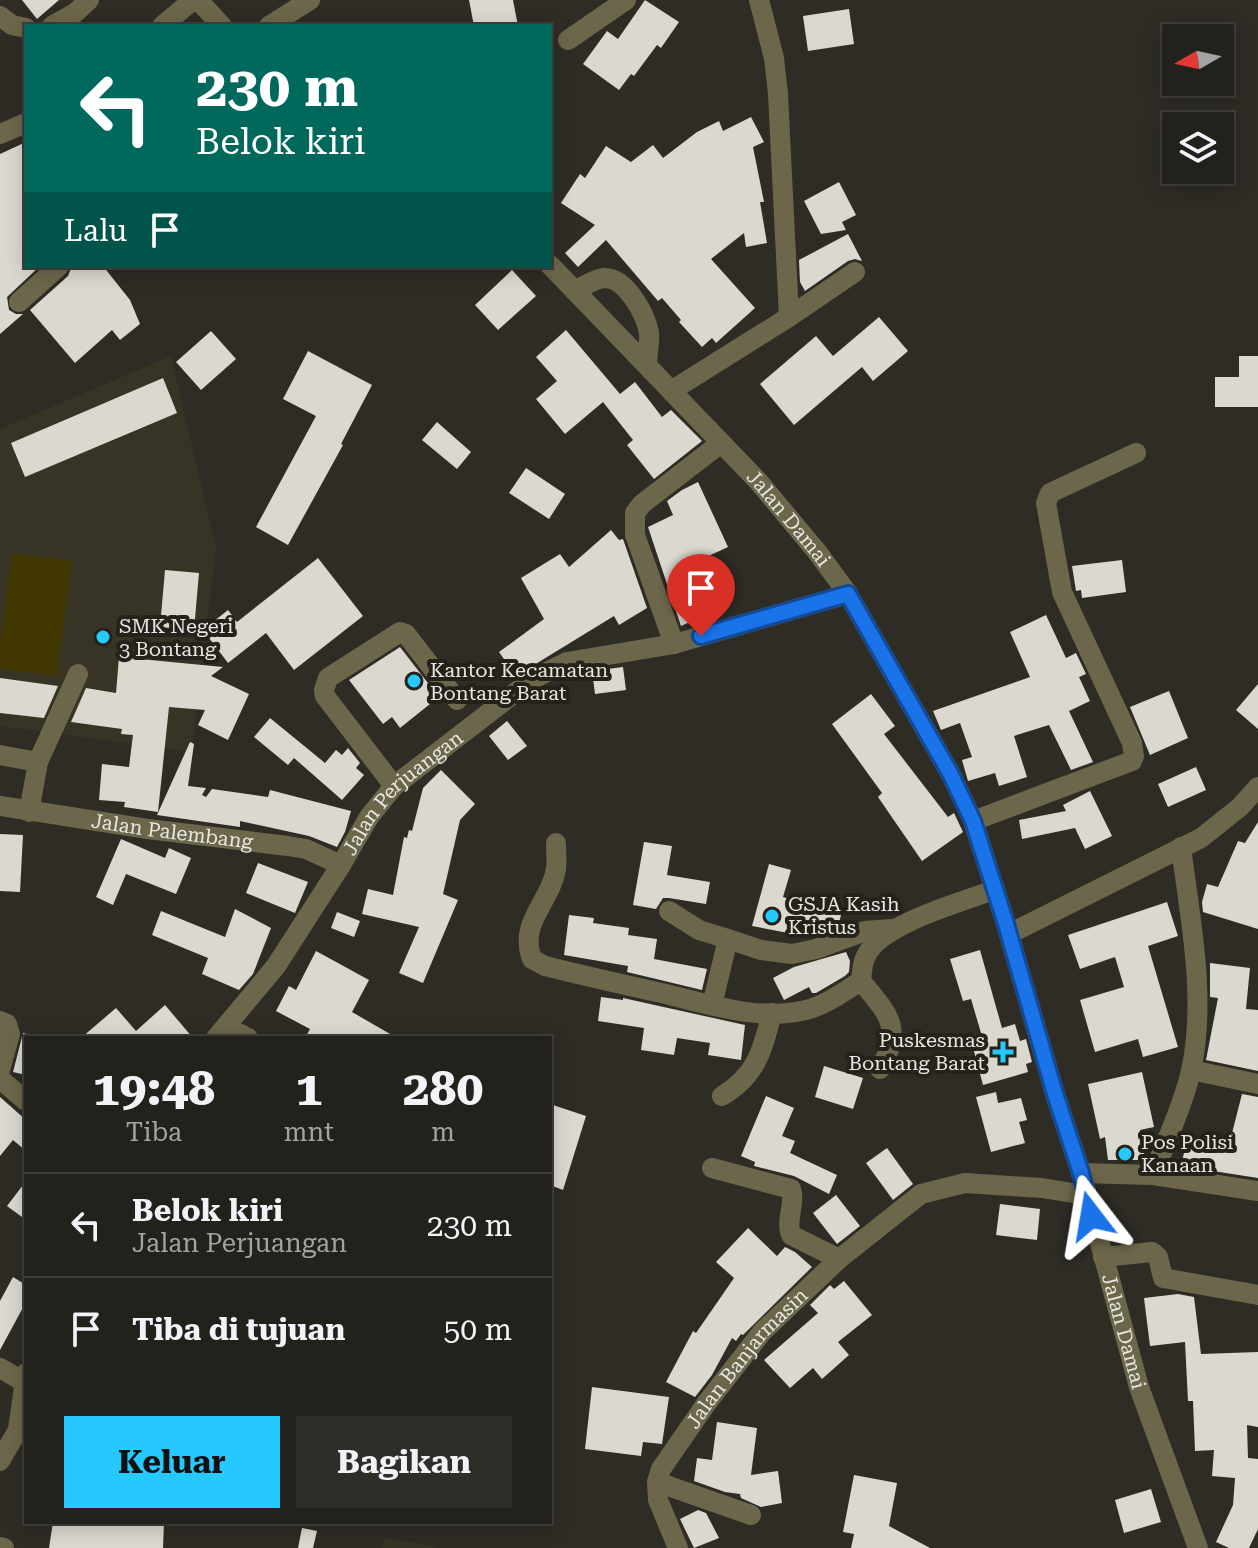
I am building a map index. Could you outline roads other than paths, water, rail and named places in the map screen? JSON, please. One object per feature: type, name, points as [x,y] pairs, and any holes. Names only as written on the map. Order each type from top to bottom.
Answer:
[{"type":"street","points":[[56,24],[75,13],[89,0]]},
{"type":"street","points":[[165,24],[195,0],[220,24]]},
{"type":"street","points":[[272,24],[310,0]]},
{"type":"street","points":[[568,40],[626,0]]},
{"type":"street","points":[[759,0],[768,28],[778,94],[789,317]]},
{"type":"street","points":[[0,16],[12,25],[24,28]]},
{"type":"street","points":[[0,134],[24,124]]},
{"type":"street","name":"Jalan Damai","points":[[552,267],[793,522],[848,594],[950,773],[973,821],[1081,1173],[1139,1387],[1198,1548]]},
{"type":"street","points":[[19,302],[57,268]]},
{"type":"street","points":[[671,391],[855,272]]},
{"type":"street","points":[[575,291],[605,278],[614,280],[628,292],[639,304],[649,334],[647,365]]},
{"type":"street","points":[[674,644],[635,535],[635,513],[642,504],[721,443]]},
{"type":"street","points":[[973,821],[1132,761],[1132,743],[1062,592],[1046,503],[1050,493],[1136,453]]},
{"type":"street","name":"Jalan Perjuangan","points":[[221,1032],[276,966],[369,817],[394,786],[533,679],[567,662],[674,644],[848,594]]},
{"type":"street","points":[[394,786],[325,696],[328,678],[400,632],[406,634],[457,700]]},
{"type":"street","points":[[29,812],[38,762],[78,674]]},
{"type":"street","points":[[0,755],[38,762]]},
{"type":"street","points":[[669,911],[692,926],[728,939],[761,950],[792,954],[816,949],[865,931],[1002,913],[1201,838],[1240,807],[1258,787]]},
{"type":"street","name":"Jalan Palembang","points":[[0,806],[288,846],[314,852],[341,865]]},
{"type":"street","points":[[556,843],[556,870],[528,931],[527,947],[532,959],[545,966],[712,1005],[772,1013],[819,1006],[861,981]]},
{"type":"street","points":[[1153,1175],[1191,1070],[1196,1046],[1197,987],[1181,847]]},
{"type":"street","points":[[880,1069],[889,1052],[893,1034],[890,1019],[861,981],[865,957],[875,943],[892,929]]},
{"type":"street","points":[[712,1005],[728,939]]},
{"type":"street","points":[[722,1096],[736,1088],[753,1070],[772,1013]]},
{"type":"street","points":[[0,1021],[7,1024],[10,1034],[0,1070]]},
{"type":"street","points":[[1191,1070],[1258,1084]]},
{"type":"street","points":[[0,1079],[24,1099]]},
{"type":"street","points":[[712,1168],[791,1189],[793,1194],[788,1225],[791,1235],[839,1259]]},
{"type":"street","points":[[1081,1173],[1153,1175],[1258,1191]]},
{"type":"street","name":"Jalan Banjarmasin","points":[[657,1482],[671,1452],[762,1332],[839,1259],[914,1199],[965,1183],[1042,1188],[1085,1195]]},
{"type":"street","points":[[1103,1257],[1152,1252],[1158,1257],[1163,1278],[1258,1295]]},
{"type":"street","points":[[0,1368],[24,1377]]},
{"type":"street","points":[[0,1461],[22,1430],[24,1395]]},
{"type":"street","points":[[678,1548],[663,1516],[657,1482],[751,1515]]},
{"type":"place","name":"SMK Negeri 3 Bontang","points":[[103,637]]},
{"type":"place","name":"Kantor Kecamatan Bontang Barat","points":[[414,681]]},
{"type":"place","name":"GSJA Kasih Kristus","points":[[772,916]]},
{"type":"place","name":"Puskesmas Bontang Barat","points":[[1003,1052]]},
{"type":"place","name":"Pos Polisi Kanaan","points":[[1125,1154]]}]
